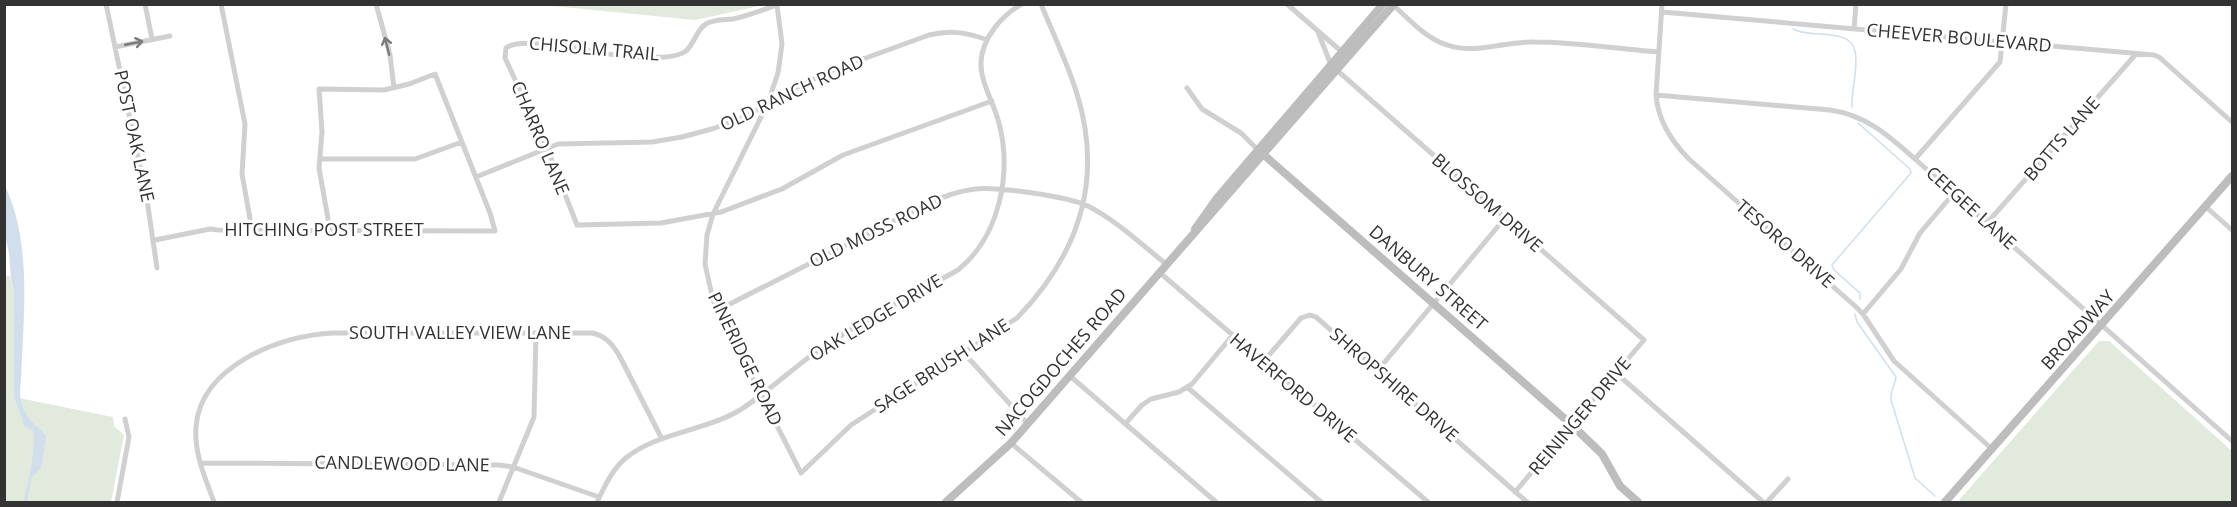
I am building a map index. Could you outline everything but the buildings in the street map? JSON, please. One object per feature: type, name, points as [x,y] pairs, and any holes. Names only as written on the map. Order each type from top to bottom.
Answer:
[{"type":"main road","name":"NACOGDOCHES ROAD","points":[[1334,68],[1342,51],[1383,4]]},
{"type":"main road","name":"NACOGDOCHES ROAD","points":[[946,502],[1011,443],[1191,234],[1204,224],[1261,152],[1334,68],[1393,5]]},
{"type":"main road","name":"DANBURY STREET","points":[[1261,152],[1572,425],[1602,454],[1620,486],[1638,502]]},
{"type":"main road","name":"BROADWAY","points":[[1945,502],[2232,177]]},
{"type":"street","name":"POST OAK LANE","points":[[106,4],[155,240],[158,268]]},
{"type":"street","points":[[145,4],[152,39]]},
{"type":"street","points":[[221,4],[245,124],[242,174],[252,230]]},
{"type":"street","points":[[376,4],[390,55],[394,88]]},
{"type":"street","points":[[987,40],[1005,17],[1022,4]]},
{"type":"street","name":"SAGE BRUSH LANE","points":[[801,473],[851,425],[1008,324],[1037,297],[1051,279],[1067,251],[1083,204],[1087,167],[1086,143],[1077,93],[1041,4]]},
{"type":"street","points":[[1287,4],[1342,51]]},
{"type":"street","name":"TESORO DRIVE","points":[[1662,4],[1656,95],[1664,127],[1681,152],[1863,314],[1894,361],[1992,449]]},
{"type":"street","points":[[1854,28],[1856,4]]},
{"type":"street","points":[[1915,159],[2000,62],[2006,4]]},
{"type":"street","name":"CHISOLM TRAIL","points":[[505,52],[510,44],[529,42],[615,55],[675,56],[688,49],[699,31],[708,22],[735,19],[778,5]]},
{"type":"street","name":"PINERIDGE ROAD","points":[[778,5],[782,44],[774,87],[713,214],[706,235],[705,264],[711,293],[718,310],[801,473]]},
{"type":"street","points":[[1393,5],[1425,33],[1440,42],[1455,47],[1478,49],[1534,42],[1659,52]]},
{"type":"street","name":"CHEEVER BOULEVARD","points":[[1662,12],[2003,41],[2159,57],[2232,122]]},
{"type":"street","name":"OLD RANCH ROAD","points":[[476,177],[547,148],[567,143],[652,142],[712,129],[745,117],[793,89],[833,70],[929,34],[962,32],[987,40]]},
{"type":"street","points":[[1318,32],[1334,68]]},
{"type":"street","points":[[115,47],[170,36]]},
{"type":"street","name":"OAK LEDGE DRIVE","points":[[598,500],[612,473],[622,461],[635,452],[662,439],[727,417],[822,348],[966,263],[980,249],[989,233],[1004,173],[1004,153],[1000,130],[981,67],[982,52],[987,40]]},
{"type":"street","name":"CHARRO LANE","points":[[505,52],[505,58],[547,148],[577,225],[661,223],[713,214]]},
{"type":"street","name":"BOTTS LANE","points":[[1987,224],[2136,54]]},
{"type":"street","name":"BLOSSOM DRIVE","points":[[1334,68],[1644,340]]},
{"type":"street","points":[[330,230],[320,177],[322,132],[319,89],[394,88],[435,74],[476,177]]},
{"type":"street","name":"DANBURY STREET","points":[[1187,88],[1202,109],[1241,133],[1261,152]]},
{"type":"street","name":"CEEGEE LANE","points":[[1656,95],[1842,111],[1861,117],[1878,127],[2232,441]]},
{"type":"street","points":[[713,214],[742,206],[782,189],[843,156],[992,101]]},
{"type":"street","points":[[320,159],[415,159],[462,142]]},
{"type":"street","name":"HITCHING POST STREET","points":[[155,240],[202,230],[495,231],[476,177]]},
{"type":"street","name":"OLD MOSS ROAD","points":[[718,310],[944,196],[976,189],[1031,194],[1083,204],[1108,218],[1166,264]]},
{"type":"street","points":[[1863,314],[1901,269],[1920,232],[1953,194]]},
{"type":"street","points":[[2206,207],[2232,230]]},
{"type":"street","points":[[1378,370],[1505,218]]},
{"type":"street","name":"HAVERFORD DRIVE","points":[[1159,272],[1428,502]]},
{"type":"street","name":"SHROPSHIRE DRIVE","points":[[1263,362],[1301,318],[1310,315],[1316,317],[1527,502]]},
{"type":"street","name":"SOUTH VALLEY VIEW LANE","points":[[200,463],[196,445],[196,425],[201,406],[212,385],[228,369],[244,359],[307,335],[333,333],[592,333],[601,335],[608,340],[619,355],[662,439]]},
{"type":"street","points":[[499,502],[534,417],[536,333]]},
{"type":"street","points":[[1125,424],[1142,405],[1151,399],[1179,392],[1187,387],[1232,336]]},
{"type":"street","name":"REININGER DRIVE","points":[[1515,492],[1644,340]]},
{"type":"street","points":[[963,352],[1028,424]]},
{"type":"street","points":[[1616,373],[1765,502],[1788,479]]},
{"type":"street","points":[[1070,376],[1216,502]]},
{"type":"street","points":[[1187,387],[1322,502]]},
{"type":"street","points":[[117,502],[129,437],[125,419]]},
{"type":"street","points":[[1011,443],[1081,502]]},
{"type":"street","points":[[200,463],[214,502]]},
{"type":"street","name":"CANDLEWOOD LANE","points":[[200,463],[500,465],[513,467],[598,500]]},
{"type":"shaded area","points":[[543,5],[763,5],[695,20]]},
{"type":"shaded area","points":[[4,276],[10,276],[14,295],[14,397],[113,417],[114,426],[124,435],[111,502],[5,502]]},
{"type":"shaded area","points":[[2099,341],[2109,341],[2232,451],[2232,502],[1962,502],[1959,500]]},
{"type":"water","points":[[4,184],[13,207],[23,255],[21,400],[27,416],[46,437],[41,468],[32,477],[27,502],[23,502],[31,469],[34,435],[32,430],[25,427],[14,397],[14,295],[5,236]]},
{"type":"waterway","points":[[1793,29],[1800,32],[1838,36],[1852,44],[1856,57],[1852,107]]},
{"type":"waterway","points":[[1858,123],[1910,169],[1911,173],[1832,265],[1834,270],[1860,293],[1860,299]]},
{"type":"waterway","points":[[1855,314],[1857,322],[1896,377],[1891,400],[1915,478],[1935,496]]}]
